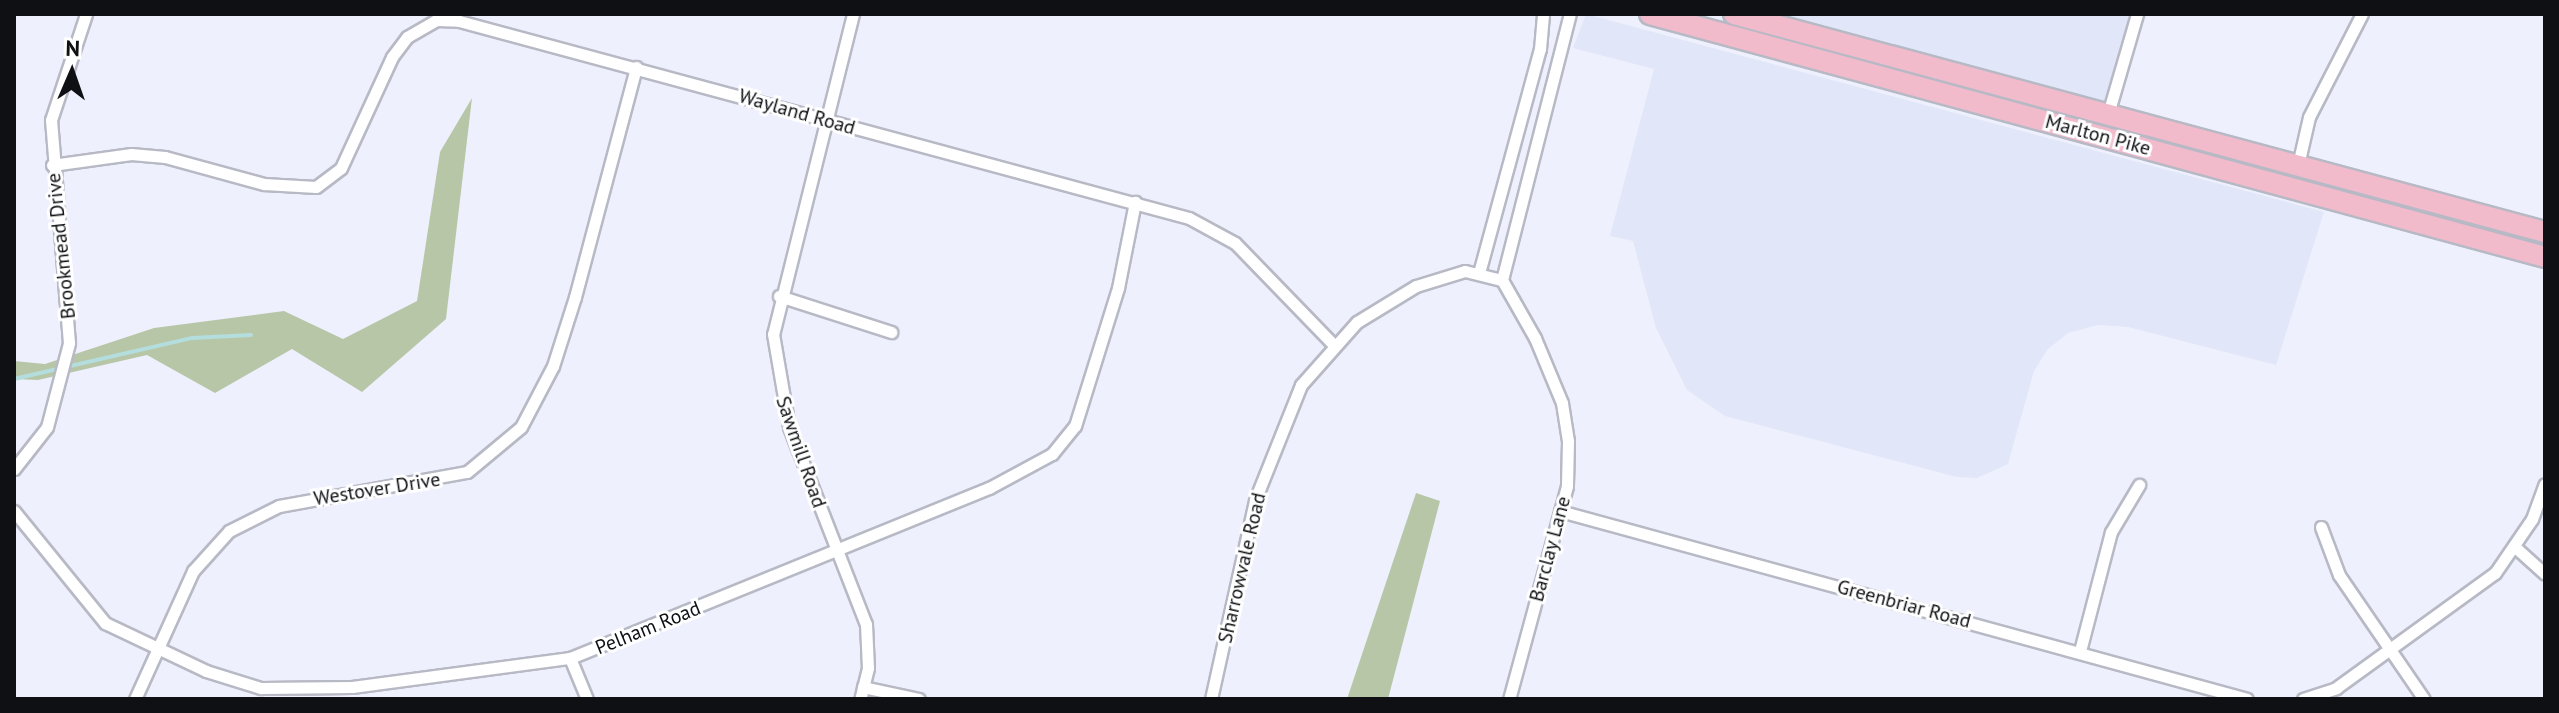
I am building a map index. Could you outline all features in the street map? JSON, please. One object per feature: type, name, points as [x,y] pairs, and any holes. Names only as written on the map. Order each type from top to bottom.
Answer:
[{"type":"highway","name":"Marlton Pike","points":[[1650,14],[2545,257]]},
{"type":"highway","name":"Marlton Pike","points":[[1734,14],[2298,165],[2545,235]]},
{"type":"highway","points":[[2330,198],[2338,191],[2353,190],[2545,235]]},
{"type":"street","name":"Brookmead Drive","points":[[14,469],[47,427],[69,343],[70,302],[52,165],[51,120],[86,14]]},
{"type":"street","name":"Sawmill Road","points":[[853,14],[779,296],[773,334],[779,390],[866,624],[862,693]]},
{"type":"street","points":[[1490,276],[1540,49],[1543,14]]},
{"type":"street","points":[[1490,276],[1570,14]]},
{"type":"street","points":[[2108,114],[2137,14]]},
{"type":"street","points":[[2298,165],[2309,117],[2362,14]]},
{"type":"street","name":"Wayland Road","points":[[52,165],[131,154],[165,157],[264,184],[316,187],[341,168],[392,57],[421,25],[459,21],[1189,218],[1235,243],[1334,345]]},
{"type":"street","name":"Westover Drive","points":[[135,699],[193,571],[229,531],[279,506],[467,472],[521,427],[539,399],[571,311],[636,67]]},
{"type":"street","name":"Pelham Road","points":[[14,511],[105,623],[156,648],[261,688],[352,693],[570,658],[989,488],[1065,442],[1075,426],[1118,288],[1135,202]]},
{"type":"street","name":"Sharrowvale Road","points":[[1211,699],[1255,500],[1301,385],[1357,322],[1416,286],[1452,273],[1490,276]]},
{"type":"street","name":"Barclay Lane","points":[[1490,276],[1535,338],[1562,403],[1568,441],[1560,511],[1509,699]]},
{"type":"street","points":[[779,296],[891,332]]},
{"type":"street","points":[[2303,699],[2336,688],[2491,576],[2515,547],[2545,484]]},
{"type":"street","points":[[2080,651],[2111,532],[2139,485]]},
{"type":"street","name":"Greenbriar Road","points":[[1560,511],[2247,699]]},
{"type":"street","points":[[2321,527],[2339,575],[2393,649],[2424,699]]},
{"type":"street","points":[[2515,547],[2545,574]]},
{"type":"street","points":[[570,658],[587,699]]},
{"type":"street","points":[[862,693],[919,699]]},
{"type":"shaded area","points":[[1586,14],[2324,212],[2276,365],[2128,327],[2098,325],[2068,333],[2048,349],[2034,371],[2008,464],[1977,478],[1957,477],[1725,416],[1687,390],[1656,328],[1633,241],[1610,236],[1654,69],[1573,48]]},
{"type":"shaded area","points":[[1734,14],[2137,14],[2108,114]]},
{"type":"green space","points":[[472,98],[446,319],[362,392],[292,349],[215,393],[147,355],[38,380],[14,379],[14,361],[45,364],[154,328],[284,311],[343,339],[417,301],[440,152]]},
{"type":"green space","points":[[1416,493],[1440,501],[1388,699],[1347,699]]},
{"type":"waterway","points":[[14,379],[192,338],[251,335]]}]
